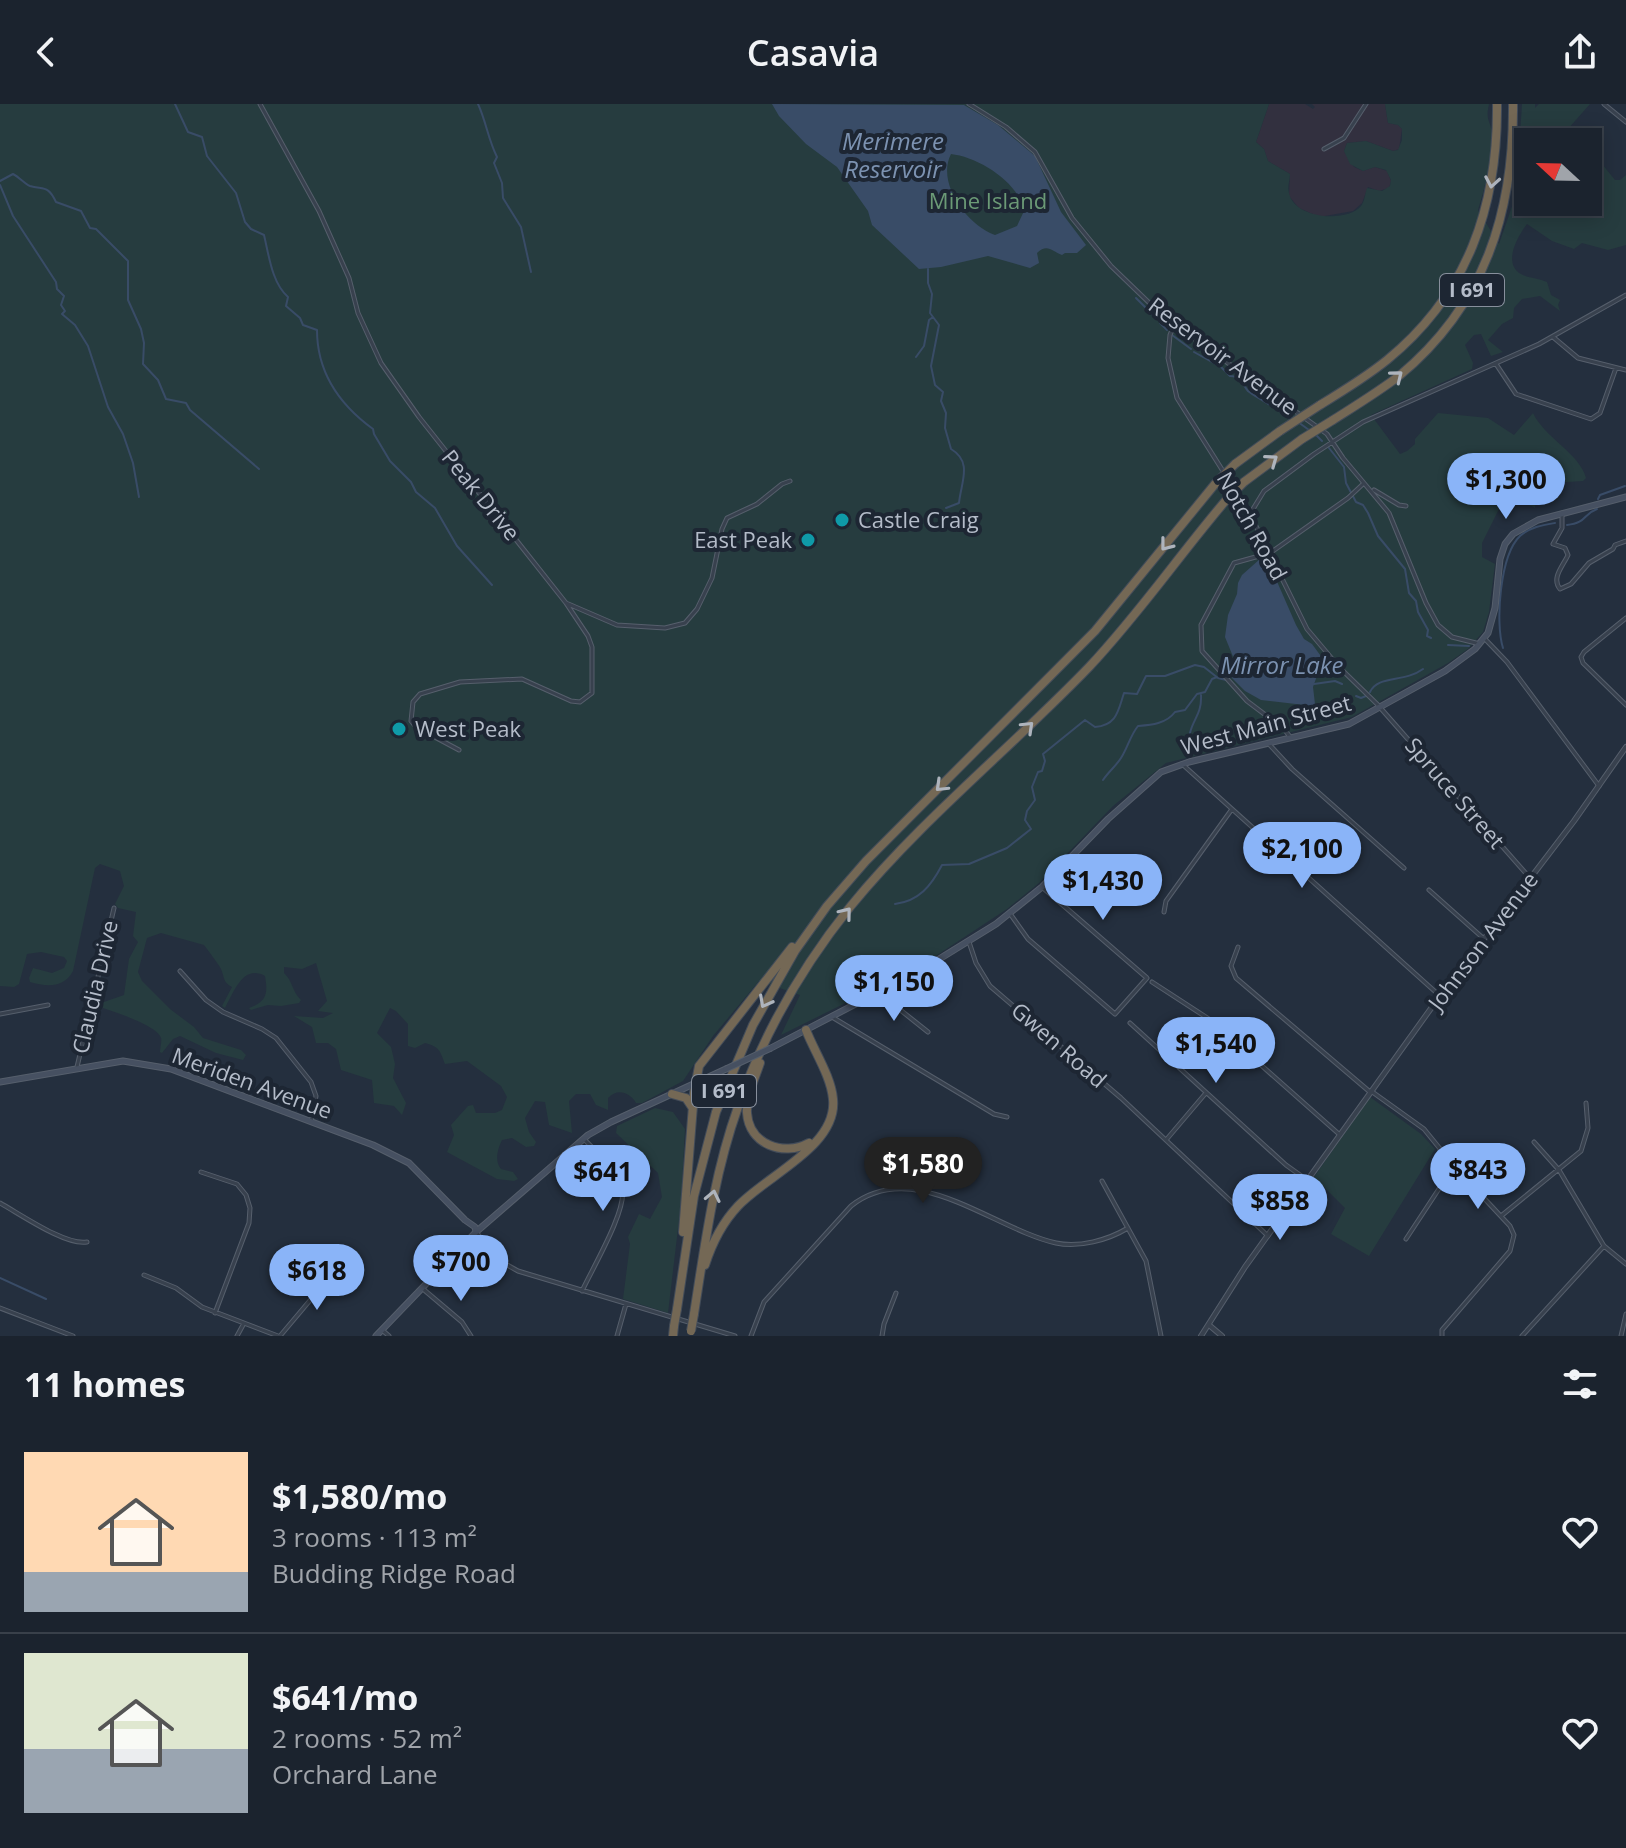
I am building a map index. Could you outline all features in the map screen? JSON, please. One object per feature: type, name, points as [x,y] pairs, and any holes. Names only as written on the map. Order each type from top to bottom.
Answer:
[{"type":"highway","name":"I 691","points":[[674,1331],[697,1179],[724,1090],[766,999],[822,913],[874,852],[1086,641],[1215,484],[1235,464],[1371,372],[1403,346],[1434,312],[1457,279],[1476,239],[1490,193],[1496,152],[1497,104]]},
{"type":"highway","name":"I 691","points":[[690,1334],[711,1205],[723,1154],[745,1088],[775,1022],[811,961],[864,891],[1097,658],[1244,482],[1302,439],[1377,392],[1411,365],[1444,330],[1470,292],[1490,252],[1506,203],[1512,159],[1513,104]]},
{"type":"highway","points":[[679,1289],[692,1107],[695,1084],[704,1058],[808,926],[822,913]]},
{"type":"highway","points":[[775,1022],[747,1110],[750,1127],[764,1143],[781,1149],[797,1148],[812,1141],[822,1128],[829,1101],[806,1030]]},
{"type":"highway","points":[[696,1301],[710,1250],[729,1218],[749,1196],[815,1143],[828,1126],[833,1095],[823,1066],[819,1063]]},
{"type":"highway","points":[[672,1094],[685,1097],[692,1107]]},
{"type":"main road","points":[[1482,642],[1493,617],[1500,559],[1505,544],[1513,534],[1525,525],[1626,497]]},
{"type":"main road","name":"West Main Street","points":[[376,1336],[476,1232],[584,1139],[605,1125],[771,1048],[879,993],[969,942],[1042,887],[1161,772],[1182,764],[1349,724],[1445,671],[1482,642]]},
{"type":"main road","name":"Meriden Avenue","points":[[0,1082],[123,1061],[171,1069],[373,1145],[409,1163],[475,1227],[476,1232]]},
{"type":"street","name":"Peak Drive","points":[[260,104],[319,211],[349,278],[358,313],[381,363],[419,417],[566,603],[617,625],[665,628],[685,623],[697,609],[712,578],[725,520],[757,504],[790,481]]},
{"type":"street","name":"Reservoir Avenue","points":[[969,104],[1006,127],[1035,152],[1067,211],[1104,259],[1174,325],[1324,431],[1371,489]]},
{"type":"street","points":[[1324,149],[1344,138],[1366,104]]},
{"type":"street","points":[[1604,104],[1626,122]]},
{"type":"street","points":[[1250,514],[1264,491],[1332,441],[1371,417],[1553,337],[1626,295]]},
{"type":"street","name":"Notch Road","points":[[1174,325],[1168,358],[1177,398],[1250,514],[1300,618],[1313,638],[1379,708]]},
{"type":"street","points":[[1553,337],[1578,358],[1626,370]]},
{"type":"street","points":[[1495,362],[1516,394],[1587,419],[1595,419],[1600,413],[1616,368]]},
{"type":"street","points":[[1291,738],[1242,696],[1204,655],[1200,631],[1232,567],[1238,561],[1270,553],[1354,494],[1364,482]]},
{"type":"street","points":[[1371,489],[1406,506]]},
{"type":"street","points":[[1371,489],[1399,530],[1426,603],[1438,625],[1452,637],[1482,642],[1507,662],[1599,786]]},
{"type":"street","points":[[1562,513],[1562,528],[1553,544],[1565,548],[1568,555],[1557,577],[1556,584],[1560,589],[1571,584],[1589,563],[1626,541]]},
{"type":"street","points":[[459,750],[416,727],[411,721],[413,702],[420,694],[460,682],[522,679],[571,701],[580,702],[592,693],[592,647],[566,603]]},
{"type":"street","points":[[1626,618],[1581,657],[1613,695],[1626,705]]},
{"type":"street","name":"Spruce Street","points":[[1379,708],[1530,878]]},
{"type":"street","points":[[1268,743],[1292,769],[1404,868]]},
{"type":"street","name":"Johnson Avenue","points":[[1201,1336],[1307,1180],[1626,747]]},
{"type":"street","points":[[1182,764],[1440,996]]},
{"type":"street","points":[[1164,912],[1166,901],[1232,809]]},
{"type":"street","points":[[1010,914],[1028,939],[1115,1014],[1147,978],[1042,887]]},
{"type":"street","points":[[1429,890],[1484,939]]},
{"type":"street","name":"Claudia Drive","points":[[77,1067],[114,908]]},
{"type":"street","name":"Gwen Road","points":[[969,942],[976,963],[990,986],[1121,1098],[1268,1236]]},
{"type":"street","points":[[1238,947],[1231,966],[1236,978],[1371,1092],[1424,1129],[1514,1235],[1510,1251],[1442,1330],[1442,1336]]},
{"type":"street","points":[[180,971],[206,1000],[276,1038],[311,1082],[316,1096],[311,1122]]},
{"type":"street","points":[[1152,982],[1209,1019],[1340,1135]]},
{"type":"street","points":[[879,993],[928,1032]]},
{"type":"street","points":[[0,1014],[48,1005]]},
{"type":"street","points":[[832,1017],[994,1114],[1007,1117]]},
{"type":"street","points":[[1130,1023],[1286,1165],[1307,1180]]},
{"type":"street","points":[[1166,1140],[1205,1093]]},
{"type":"street","points":[[1501,1216],[1581,1151],[1586,1140],[1586,1103]]},
{"type":"street","points":[[582,1291],[618,1213],[623,1195],[616,1176],[584,1139]]},
{"type":"street","points":[[1534,1142],[1559,1170],[1604,1246],[1626,1264]]},
{"type":"street","points":[[1406,1239],[1454,1166]]},
{"type":"street","points":[[201,1172],[237,1184],[246,1195],[250,1211],[249,1223],[215,1313]]},
{"type":"street","points":[[1102,1181],[1146,1261],[1161,1336]]},
{"type":"street","points":[[751,1336],[764,1302],[851,1206],[879,1192],[893,1190],[939,1195],[1058,1243],[1104,1240],[1128,1228]]},
{"type":"street","points":[[0,1203],[78,1244],[87,1242]]},
{"type":"street","points":[[476,1232],[500,1261],[509,1267],[735,1336]]},
{"type":"street","points":[[1522,1336],[1604,1246]]},
{"type":"street","points":[[144,1275],[176,1288],[215,1313],[279,1336],[333,1273]]},
{"type":"street","points":[[421,1287],[462,1322],[471,1336]]},
{"type":"street","points":[[882,1336],[896,1293]]},
{"type":"street","points":[[617,1336],[626,1304]]},
{"type":"street","points":[[0,1308],[73,1336]]},
{"type":"street","points":[[1621,1336],[1626,1314]]},
{"type":"street","points":[[237,1336],[244,1324]]},
{"type":"street","points":[[1209,1325],[1222,1336]]},
{"type":"street","points":[[382,1330],[389,1336]]},
{"type":"shaded area","points":[[1269,104],[1305,104],[1313,109],[1312,104],[1385,104],[1388,123],[1402,129],[1399,149],[1393,151],[1366,141],[1347,143],[1344,151],[1354,167],[1363,171],[1375,167],[1387,171],[1391,181],[1389,188],[1379,191],[1368,187],[1362,203],[1353,211],[1319,217],[1299,208],[1289,196],[1290,174],[1268,161],[1264,149],[1256,142]]},
{"type":"green space","name":"Mine Island","points":[[0,104],[1269,104],[1256,142],[1264,149],[1268,161],[1290,174],[1288,191],[1293,202],[1310,213],[1333,216],[1345,215],[1361,206],[1367,188],[1382,191],[1390,186],[1391,180],[1386,170],[1375,167],[1363,171],[1350,164],[1344,151],[1347,143],[1366,141],[1398,150],[1402,129],[1388,123],[1385,104],[1489,104],[1491,153],[1478,210],[1499,244],[1514,201],[1514,216],[1602,216],[1602,164],[1615,180],[1626,175],[1626,245],[1608,250],[1582,243],[1574,249],[1552,241],[1527,224],[1520,235],[1512,257],[1515,269],[1547,282],[1551,295],[1560,300],[1560,311],[1540,296],[1522,299],[1514,308],[1513,318],[1502,324],[1488,340],[1503,352],[1491,356],[1481,334],[1474,335],[1465,345],[1473,363],[1472,369],[1371,415],[1400,454],[1415,444],[1415,439],[1438,413],[1488,418],[1514,435],[1533,413],[1545,430],[1577,461],[1586,478],[1583,481],[1535,484],[1530,491],[1536,500],[1535,508],[1517,503],[1499,509],[1482,543],[1482,557],[1495,564],[1489,612],[1483,632],[1468,649],[1352,717],[1166,763],[1113,806],[1039,883],[1007,909],[922,965],[781,1035],[800,995],[759,981],[713,1036],[683,1081],[642,1103],[636,1103],[627,1094],[619,1092],[608,1098],[608,1110],[596,1105],[590,1094],[576,1094],[569,1101],[572,1133],[549,1125],[545,1102],[535,1101],[525,1118],[536,1142],[534,1146],[526,1147],[512,1138],[502,1140],[498,1151],[499,1166],[513,1172],[518,1179],[514,1181],[497,1179],[447,1152],[454,1135],[451,1125],[468,1106],[473,1105],[476,1113],[502,1110],[507,1097],[501,1086],[467,1061],[445,1064],[434,1046],[425,1043],[415,1048],[408,1046],[408,1024],[390,1008],[377,1033],[391,1047],[395,1064],[393,1078],[406,1103],[402,1115],[394,1106],[374,1103],[372,1080],[341,1070],[336,1049],[328,1043],[316,1043],[312,1027],[294,1016],[323,1018],[333,1013],[318,1011],[327,1001],[316,963],[302,969],[284,967],[284,973],[301,1000],[299,1003],[268,1005],[251,1010],[249,1008],[265,996],[265,976],[257,973],[240,982],[225,1008],[222,1006],[232,987],[204,945],[161,933],[147,938],[138,972],[142,981],[203,1038],[241,1050],[246,1055],[243,1060],[216,1053],[180,1036],[173,1039],[162,1053],[158,1033],[103,1008],[101,1003],[124,995],[129,959],[138,942],[133,936],[136,912],[118,908],[115,904],[124,886],[120,871],[100,864],[95,868],[73,971],[65,981],[54,985],[30,982],[33,968],[52,973],[64,968],[67,961],[64,957],[41,952],[27,954],[19,984],[14,987],[0,986]]},
{"type":"green space","points":[[1522,104],[1535,104],[1535,108],[1539,104],[1590,104],[1569,128],[1520,128]]},
{"type":"green space","points":[[1370,1097],[1421,1134],[1435,1149],[1369,1256],[1331,1234],[1345,1208],[1314,1177]]},
{"type":"green space","points":[[655,1108],[673,1112],[685,1129],[681,1203],[668,1313],[623,1299],[630,1244],[628,1237],[639,1214],[650,1219],[662,1197],[658,1173],[616,1133],[617,1126]]},
{"type":"water","name":"Merimere Reservoir","points":[[772,104],[964,105],[998,125],[1035,156],[1061,212],[1086,245],[1077,253],[1062,255],[1044,249],[1037,253],[1039,263],[1030,268],[988,256],[919,269],[872,225],[868,211],[837,167],[806,144],[779,116]],"holes":[[[951,154],[962,156],[996,173],[1014,190],[1024,211],[1017,226],[995,235],[984,230],[965,213],[951,190],[947,165]]]},
{"type":"water","name":"Mirror Lake","points":[[1260,559],[1268,561],[1296,625],[1304,639],[1323,659],[1313,687],[1313,706],[1261,700],[1245,691],[1231,677],[1245,669],[1234,659],[1225,637],[1228,615],[1242,575]]},
{"type":"waterway","points":[[175,104],[188,132],[202,137],[207,156],[236,193],[245,222],[264,235],[275,277],[288,297],[286,306],[300,318],[303,325],[317,330],[321,360],[333,386],[350,409],[373,429],[390,461],[411,482],[416,492],[435,508],[457,546],[492,585]]},
{"type":"waterway","points":[[478,104],[497,157],[494,163],[502,183],[503,198],[521,227],[531,272]]},
{"type":"waterway","points":[[0,181],[13,174],[30,186],[48,191],[56,202],[81,211],[90,228],[96,229],[128,261],[128,300],[141,329],[143,364],[158,380],[166,399],[186,403],[190,410],[259,469]]},
{"type":"waterway","points":[[0,185],[13,216],[64,296],[61,305],[65,311],[62,314],[75,325],[88,346],[108,407],[123,434],[133,463],[139,497]]},
{"type":"waterway","points":[[928,269],[932,294],[930,313],[939,325],[931,366],[935,385],[943,392],[941,401],[946,413],[945,428],[951,449],[958,454],[964,466],[959,503],[946,508]]},
{"type":"waterway","points":[[1136,298],[1153,315]]},
{"type":"waterway","points":[[916,357],[924,346],[929,320],[933,317]]},
{"type":"waterway","points":[[1160,323],[1167,330]]},
{"type":"waterway","points":[[1172,335],[1191,349]]},
{"type":"waterway","points":[[1194,352],[1221,367],[1230,376],[1240,379],[1248,391],[1293,419]]},
{"type":"waterway","points":[[1298,422],[1309,430]]},
{"type":"waterway","points":[[1315,434],[1322,441]]},
{"type":"waterway","points":[[1329,448],[1344,467],[1346,483],[1356,502],[1363,505],[1378,536],[1405,569],[1409,593],[1416,601],[1428,630],[1427,636],[1431,638]]},
{"type":"waterway","points":[[1598,499],[1600,495],[1625,486]]},
{"type":"waterway","points":[[1567,525],[1582,520],[1597,509]]},
{"type":"waterway","points":[[1503,648],[1499,623],[1501,590],[1513,545],[1524,533],[1555,523]]},
{"type":"waterway","points":[[1448,645],[1469,646]]},
{"type":"waterway","points":[[895,904],[911,900],[923,891],[942,865],[969,864],[1007,848],[1031,829],[1025,820],[1035,800],[1032,787],[1038,772],[1042,771],[1045,761],[1043,754],[1085,720],[1095,727],[1112,720],[1124,693],[1137,694],[1146,676],[1165,676],[1195,665],[1226,680]]},
{"type":"waterway","points":[[1370,692],[1379,683],[1423,669]]},
{"type":"waterway","points":[[1103,780],[1121,758],[1138,726],[1158,723],[1175,712],[1185,710],[1197,694],[1205,692],[1212,679],[1217,677]]},
{"type":"waterway","points":[[1314,684],[1335,681],[1342,684]]},
{"type":"waterway","points":[[1184,752],[1199,712],[1201,695]]},
{"type":"waterway","points":[[1356,696],[1366,696]]},
{"type":"waterway","points":[[0,1278],[46,1299]]},
{"type":"place","name":"Castle Craig","points":[[842,520]]},
{"type":"place","name":"East Peak","points":[[808,540]]},
{"type":"place","name":"West Peak","points":[[399,729]]}]
